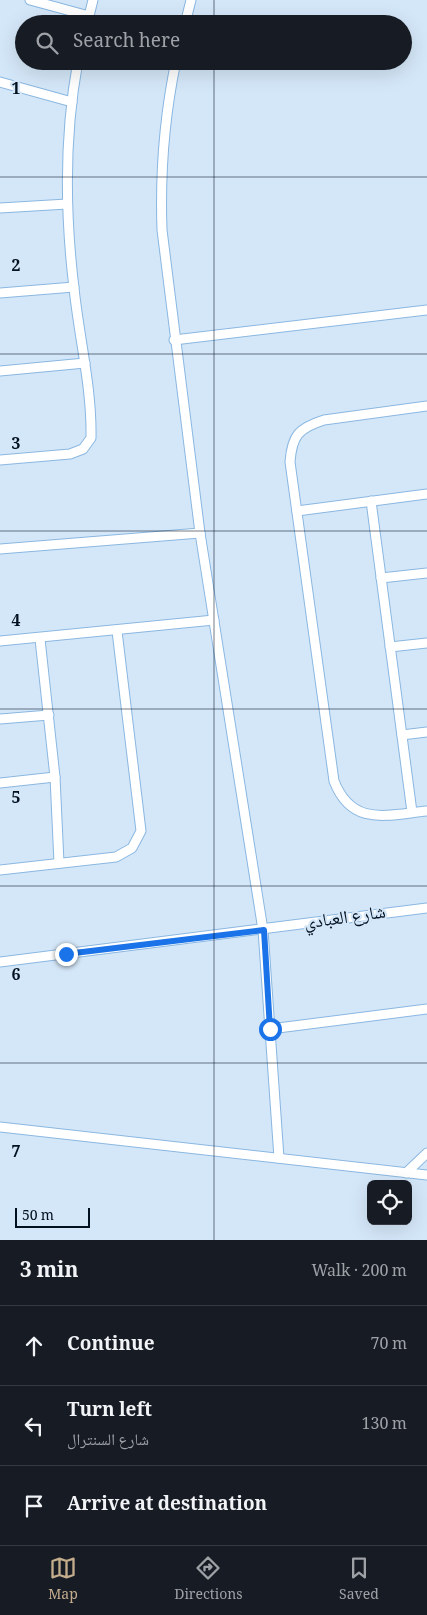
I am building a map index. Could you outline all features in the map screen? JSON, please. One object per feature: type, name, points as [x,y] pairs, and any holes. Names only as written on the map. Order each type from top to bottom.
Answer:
[{"type":"street","points":[[30,0],[74,15]]},
{"type":"street","points":[[89,15],[93,0]]},
{"type":"street","points":[[187,15],[191,0]]},
{"type":"street","points":[[0,460],[70,454],[83,449],[91,438],[85,363],[74,287],[67,204],[72,102],[77,70]]},
{"type":"street","points":[[174,70],[163,138],[162,230],[174,340],[200,533],[264,930],[279,1158]]},
{"type":"street","points":[[0,82],[72,102]]},
{"type":"street","points":[[0,208],[67,204]]},
{"type":"street","points":[[0,293],[74,287]]},
{"type":"street","points":[[174,340],[427,310]]},
{"type":"street","points":[[0,371],[85,363]]},
{"type":"street","points":[[427,406],[324,420],[309,425],[297,433],[291,447],[290,462],[334,781],[340,797],[352,809],[368,816],[427,811]]},
{"type":"street","points":[[297,511],[427,494]]},
{"type":"street","points":[[371,501],[412,812]]},
{"type":"street","points":[[0,550],[200,533]]},
{"type":"street","points":[[381,578],[427,573]]},
{"type":"street","points":[[0,641],[118,631],[214,620]]},
{"type":"street","points":[[0,870],[116,856],[132,848],[141,831],[118,631]]},
{"type":"street","points":[[40,638],[55,777],[59,863]]},
{"type":"street","points":[[390,647],[427,643]]},
{"type":"street","points":[[0,719],[49,715]]},
{"type":"street","points":[[402,735],[427,732]]},
{"type":"street","points":[[0,783],[55,777]]},
{"type":"street","name":"شارع العبادي","points":[[0,962],[427,908]]},
{"type":"street","points":[[270,1029],[427,1009]]},
{"type":"street","points":[[0,1127],[427,1176]]},
{"type":"street","points":[[406,1173],[427,1153]]},
{"type":"route","points":[[66,954],[264,930],[270,1029]]}]
